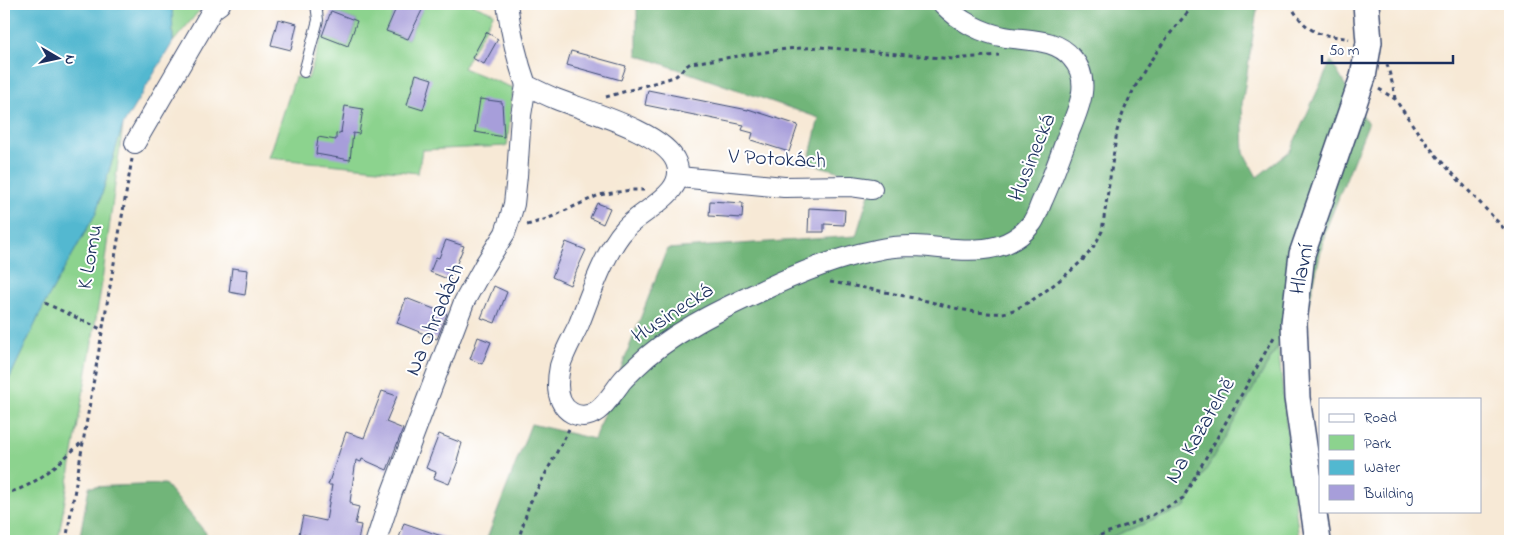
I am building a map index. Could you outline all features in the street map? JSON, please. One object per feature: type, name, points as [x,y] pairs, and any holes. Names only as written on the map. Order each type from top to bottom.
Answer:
[{"type":"street","points":[[135,144],[213,9],[220,4]]},
{"type":"street","points":[[507,4],[512,37],[526,85],[556,99],[641,132],[659,142],[670,152],[677,164],[679,177],[674,187],[666,197],[636,218],[622,231],[609,253],[561,365],[558,385],[561,401],[567,410],[576,415]]},
{"type":"street","name":"Husinecká","points":[[576,415],[586,416],[596,412],[609,401],[622,380],[634,368],[667,341],[725,307],[791,277],[878,249],[911,246],[979,250],[994,248],[1010,241],[1032,222],[1048,189],[1079,107],[1084,87],[1080,70],[1075,60],[1066,50],[1054,44],[1003,37],[977,29],[951,13],[943,4]]},
{"type":"street","name":"Hlavní","points":[[1318,541],[1297,398],[1294,323],[1302,254],[1363,76],[1369,42],[1366,4]]},
{"type":"street","name":"Na Ohradách","points":[[376,541],[392,492],[464,302],[505,233],[514,204],[521,115],[526,85]]},
{"type":"street","name":"V Potokách","points":[[679,177],[784,186],[851,186],[872,189]]},
{"type":"lane","points":[[304,72],[318,20],[316,4]]},
{"type":"path","points":[[1290,4],[1301,21],[1316,32],[1369,42]]},
{"type":"path","points":[[583,108],[598,100],[674,78],[683,67],[691,63],[786,49],[820,47],[953,59],[999,56],[1034,40]]},
{"type":"path","points":[[1363,76],[1395,99],[1439,159],[1510,235]]},
{"type":"path","name":"K Lomu","points":[[66,541],[135,144]]},
{"type":"path","points":[[505,233],[548,219],[599,196],[631,190],[647,190],[666,197]]},
{"type":"path","points":[[45,303],[103,330]]},
{"type":"path","name":"Na Kazatelně","points":[[1085,541],[1151,516],[1183,498],[1278,331],[1294,323]]},
{"type":"path","points":[[518,541],[529,505],[576,415]]},
{"type":"path","points":[[4,493],[15,492],[50,471],[84,440]]},
{"type":"green space","points":[[172,4],[202,4],[199,11],[173,42]]},
{"type":"green space","points":[[332,4],[398,4],[386,31],[408,39],[425,4],[472,4],[494,13],[463,68],[513,88],[507,146],[422,150],[418,173],[269,158],[295,77],[308,79],[322,36],[348,46],[357,21],[331,11]]},
{"type":"green space","points":[[637,4],[1258,4],[1242,104],[1244,153],[1257,177],[1290,151],[1331,61],[1368,124],[1326,229],[1307,312],[1278,346],[1184,508],[1101,541],[486,541],[531,424],[594,439],[667,249],[856,236],[873,181],[808,163],[819,118],[637,55]]},
{"type":"green space","points":[[123,125],[101,289],[58,541],[4,541],[4,390],[45,303],[96,213]]},
{"type":"green space","points":[[1278,346],[1299,541],[1101,541],[1184,508]]},
{"type":"green space","points":[[165,484],[206,533],[205,541],[79,541],[89,487]]},
{"type":"water","points":[[4,4],[172,4],[173,42],[123,125],[96,213],[45,303],[4,390]]},
{"type":"building","points":[[398,4],[425,4],[408,39],[386,31]]},
{"type":"building","points":[[331,11],[357,21],[348,46],[322,36]]},
{"type":"building","points":[[278,19],[297,24],[291,50],[271,45]]},
{"type":"building","points":[[486,32],[498,39],[484,64],[472,58]]},
{"type":"building","points":[[571,51],[626,66],[621,80],[567,65]]},
{"type":"building","points":[[416,74],[432,79],[423,110],[407,105]]},
{"type":"building","points":[[648,90],[748,109],[798,125],[789,152],[751,140],[753,133],[742,130],[744,125],[645,105]]},
{"type":"building","points":[[480,99],[502,102],[504,137],[475,132]]},
{"type":"building","points":[[345,106],[363,109],[359,134],[353,133],[350,160],[316,154],[318,137],[336,140],[336,134],[342,132]]},
{"type":"building","points":[[710,201],[743,203],[742,218],[709,216]]},
{"type":"building","points":[[597,203],[610,208],[603,224],[590,218]]},
{"type":"building","points":[[809,208],[845,210],[844,225],[824,224],[824,232],[808,232]]},
{"type":"building","points":[[446,240],[464,246],[450,280],[430,272],[436,257],[439,258]]},
{"type":"building","points":[[566,242],[586,250],[570,285],[552,277]]},
{"type":"building","points":[[232,268],[248,270],[245,295],[229,292]]},
{"type":"building","points":[[494,286],[507,292],[495,323],[481,318]]},
{"type":"building","points":[[406,298],[447,314],[437,339],[397,323]]},
{"type":"building","points":[[478,337],[491,342],[482,364],[470,359]]},
{"type":"building","points":[[382,391],[397,396],[386,422],[403,429],[387,470],[362,459],[361,462],[356,460],[350,502],[352,503],[351,505],[359,507],[355,524],[361,525],[358,541],[337,541],[299,534],[303,516],[326,521],[332,485],[328,485],[346,432],[364,438]]},
{"type":"building","points":[[439,434],[462,443],[458,461],[449,484],[434,478],[436,472],[426,468]]},
{"type":"building","points":[[404,523],[450,539],[450,541],[398,541]]}]
